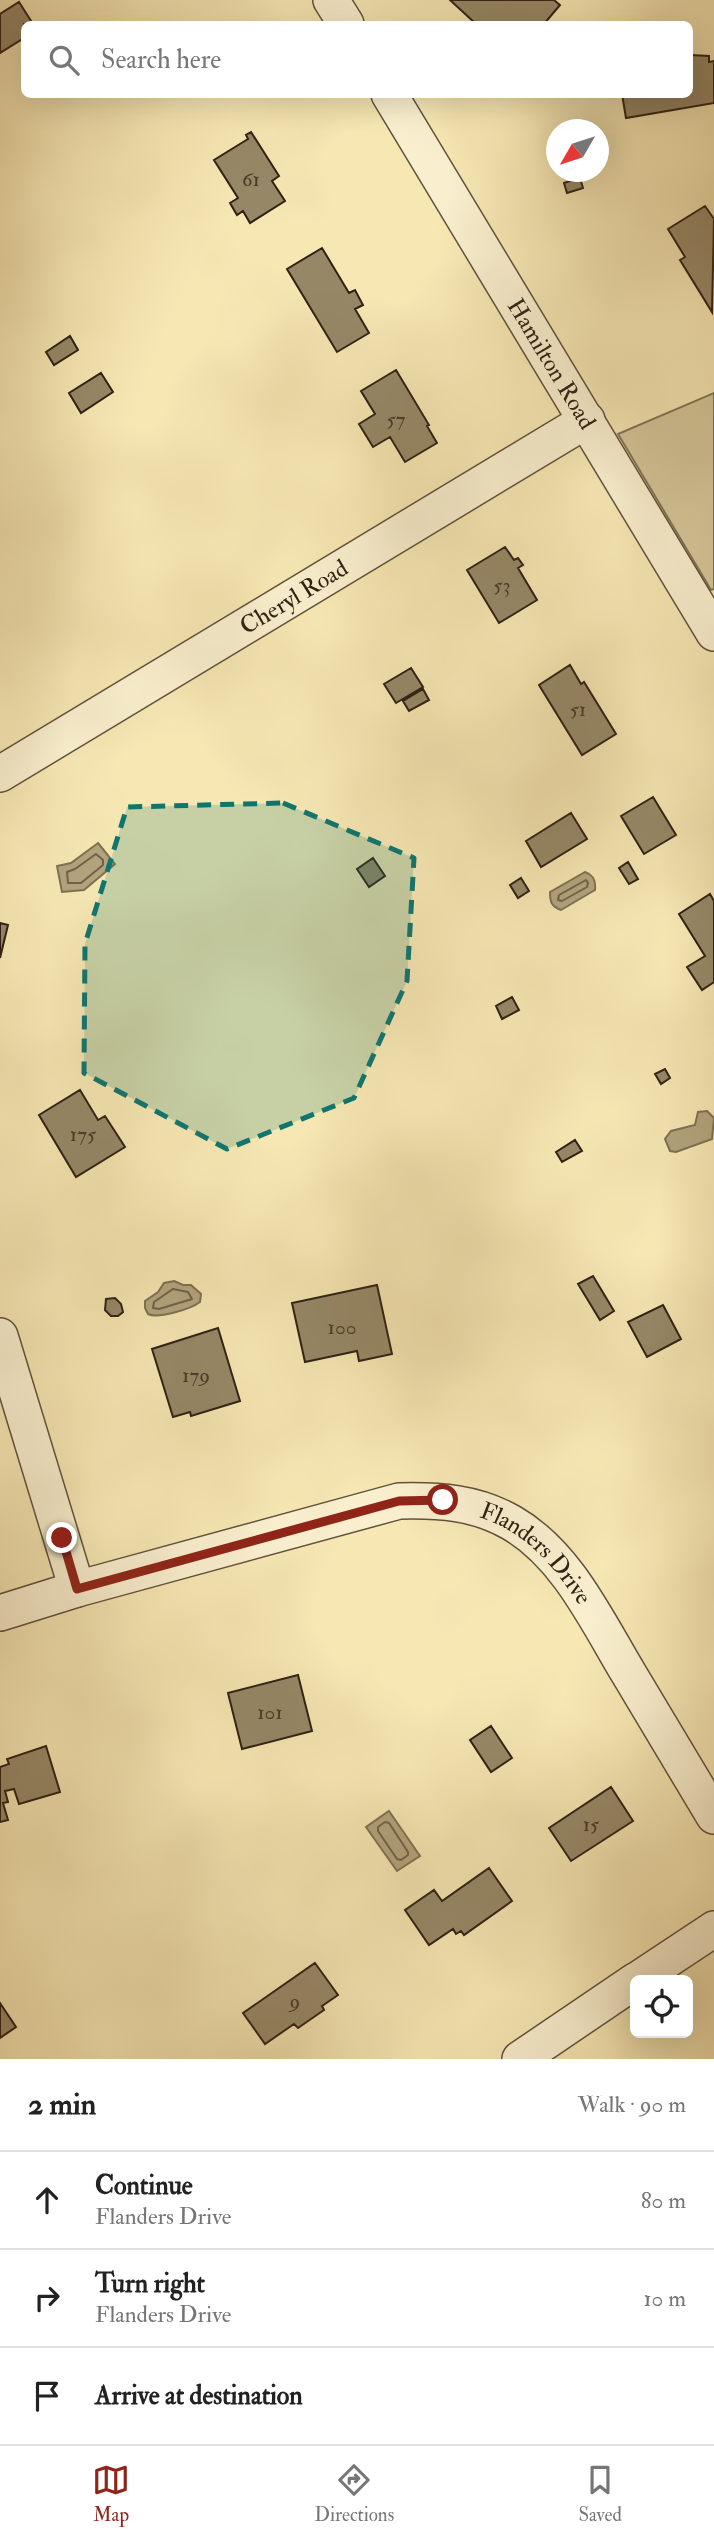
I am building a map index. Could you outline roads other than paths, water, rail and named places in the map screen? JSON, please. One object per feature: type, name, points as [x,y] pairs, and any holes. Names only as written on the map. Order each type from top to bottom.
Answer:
[{"type":"street","points":[[331,0],[344,21]]},
{"type":"street","name":"Hamilton Road","points":[[391,98],[714,633]]},
{"type":"street","name":"Cheryl Road","points":[[0,774],[587,420]]},
{"type":"street","points":[[0,1336],[77,1589]]},
{"type":"street","name":"Flanders Drive","points":[[0,1613],[77,1589],[399,1501],[443,1500],[478,1507],[513,1524],[552,1555],[589,1607],[714,1816]]},
{"type":"street","points":[[645,1975],[714,1928]]},
{"type":"street","points":[[520,2059],[630,1985]]},
{"type":"water","points":[[98,843],[115,864],[84,890],[62,892],[57,866],[71,863]]},
{"type":"water","points":[[585,872],[594,879],[595,890],[561,910],[553,905],[550,892]]},
{"type":"water","points":[[707,1111],[714,1118],[712,1139],[676,1152],[670,1151],[665,1139],[671,1131],[695,1125],[698,1112]]},
{"type":"water","points":[[174,1281],[191,1285],[201,1294],[200,1302],[174,1312],[148,1314],[145,1301],[158,1292],[164,1283]]},
{"type":"water","points":[[389,1811],[420,1856],[397,1871],[366,1827]]}]
